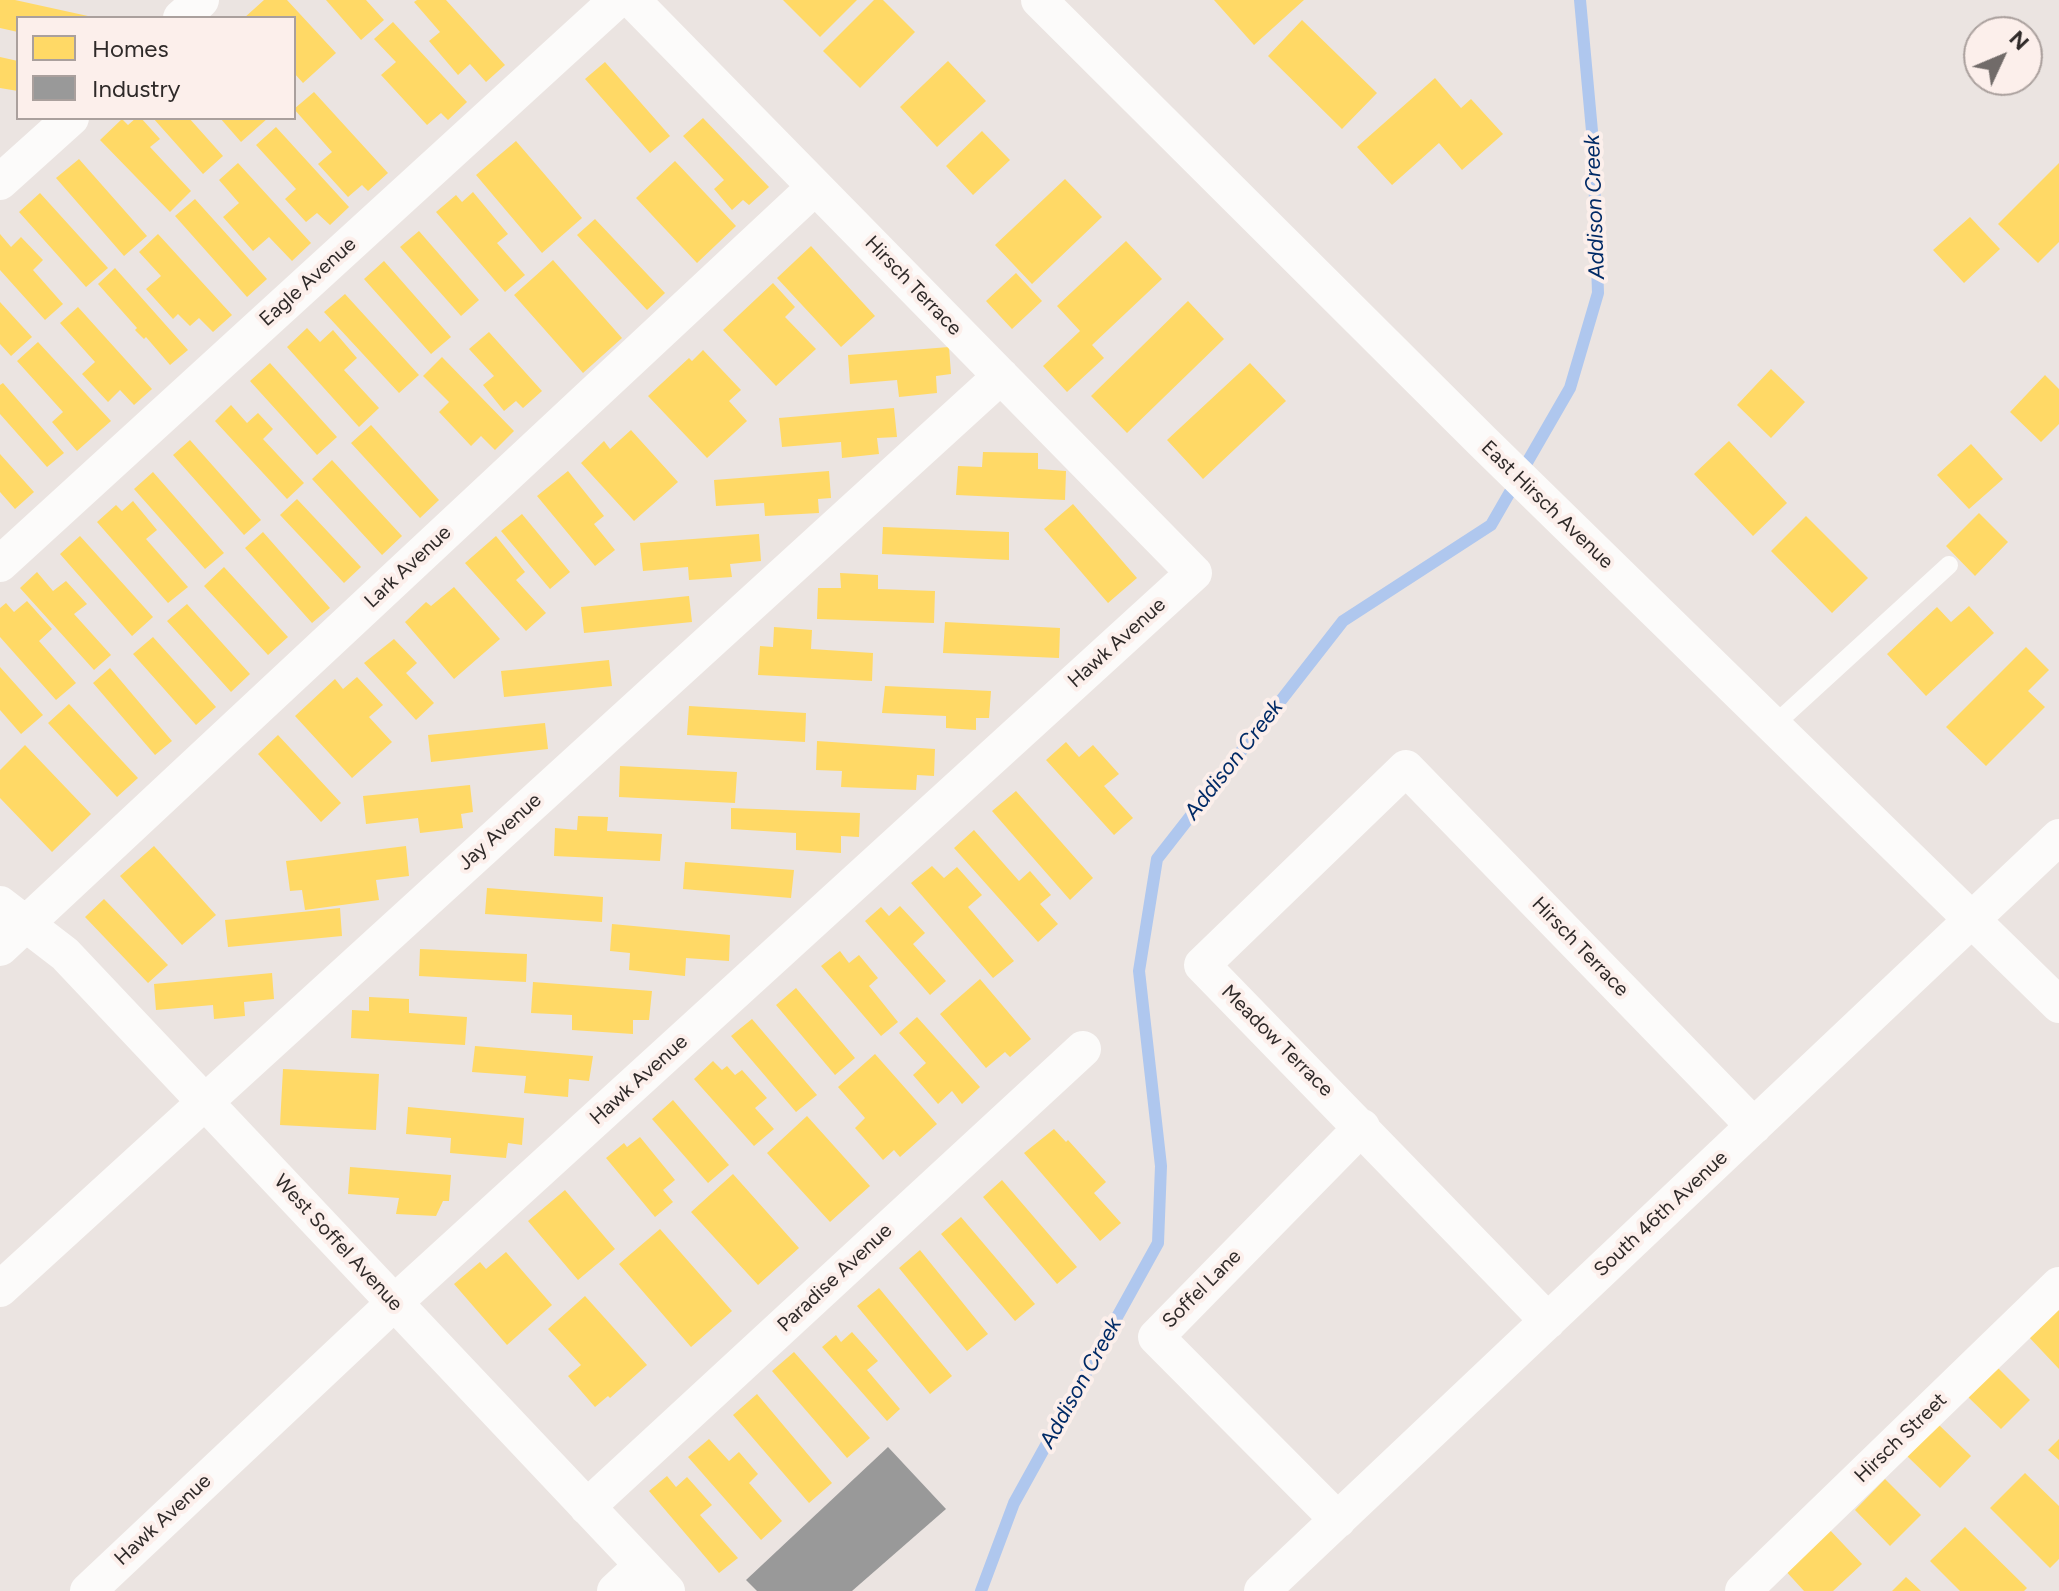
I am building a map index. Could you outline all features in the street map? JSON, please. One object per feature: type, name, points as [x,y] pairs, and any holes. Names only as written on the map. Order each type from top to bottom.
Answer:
[{"type":"street","points":[[183,16],[201,0]]},
{"type":"street","name":"Eagle Avenue","points":[[0,564],[617,0]]},
{"type":"street","name":"Hirsch Terrace","points":[[632,0],[1194,573]]},
{"type":"street","name":"East Hirsch Avenue","points":[[1039,0],[1482,441],[2059,1005]]},
{"type":"street","points":[[0,182],[69,120]]},
{"type":"street","name":"Lark Avenue","points":[[0,948],[13,914],[815,187]]},
{"type":"street","name":"Jay Avenue","points":[[0,1289],[1001,376]]},
{"type":"street","name":"Hawk Avenue","points":[[88,1591],[394,1303],[1194,573]]},
{"type":"street","name":"Hirsch Terrace","points":[[1406,768],[1754,1126]]},
{"type":"street","name":"Meadow Terrace","points":[[1406,768],[1202,965],[1548,1321]]},
{"type":"street","name":"South 46th Avenue","points":[[1262,1591],[2059,837]]},
{"type":"street","name":"West Soffel Avenue","points":[[13,914],[65,954],[654,1578]]},
{"type":"street","name":"Paradise Avenue","points":[[587,1507],[1083,1049]]},
{"type":"street","name":"Soffel Lane","points":[[1338,1520],[1156,1337],[1362,1127]]},
{"type":"street","name":"Hirsch Street","points":[[1743,1591],[2059,1285]]},
{"type":"street","points":[[615,1591],[654,1578]]},
{"type":"lane","points":[[1773,726],[1949,565]]},
{"type":"building: Homes","points":[[0,0],[15,0],[88,16],[16,16],[16,32],[0,28]]},
{"type":"building: Homes","points":[[264,0],[287,0],[336,53],[303,83],[296,75],[296,16],[246,16]]},
{"type":"building: Homes","points":[[326,0],[366,0],[384,20],[361,40]]},
{"type":"building: Homes","points":[[446,0],[505,65],[486,82],[470,64],[458,75],[429,41],[440,32],[414,2]]},
{"type":"building: Homes","points":[[783,0],[857,0],[820,37]]},
{"type":"building: Homes","points":[[874,0],[883,0],[915,32],[860,88],[823,51]]},
{"type":"building: Homes","points":[[1214,0],[1304,0],[1254,45]]},
{"type":"building: Homes","points":[[1302,20],[1377,93],[1342,129],[1268,56]]},
{"type":"building: Homes","points":[[393,22],[467,102],[448,120],[441,113],[427,125],[381,75],[396,62],[374,39]]},
{"type":"building: Homes","points":[[0,57],[16,61],[16,91],[0,88]]},
{"type":"building: Homes","points":[[948,61],[986,101],[937,147],[900,107]]},
{"type":"building: Homes","points":[[605,62],[670,136],[650,153],[585,79]]},
{"type":"building: Homes","points":[[1435,78],[1461,108],[1471,99],[1503,134],[1462,170],[1439,143],[1392,185],[1357,147]]},
{"type":"building: Homes","points":[[314,92],[388,173],[368,191],[362,185],[348,197],[318,164],[332,152],[296,111],[296,107]]},
{"type":"building: Homes","points":[[703,118],[769,187],[749,205],[743,200],[732,210],[714,189],[724,180],[683,136]]},
{"type":"building: Homes","points":[[121,120],[128,125],[134,120],[143,120],[160,139],[150,147],[191,191],[170,212],[100,140]]},
{"type":"building: Homes","points":[[155,120],[191,120],[223,156],[203,174]]},
{"type":"building: Homes","points":[[222,120],[266,120],[241,142]]},
{"type":"building: Homes","points":[[276,127],[349,207],[330,225],[317,213],[306,222],[285,199],[296,189],[256,145]]},
{"type":"building: Homes","points":[[982,131],[1010,160],[973,195],[946,166]]},
{"type":"building: Homes","points":[[516,141],[582,218],[542,253],[476,175]]},
{"type":"building: Homes","points":[[79,159],[147,236],[124,256],[56,178]]},
{"type":"building: Homes","points":[[675,161],[736,226],[697,263],[636,198]]},
{"type":"building: Homes","points":[[238,163],[311,243],[292,261],[269,237],[253,251],[223,217],[239,203],[219,180]]},
{"type":"building: Homes","points":[[2059,163],[2059,242],[2038,263],[1998,224]]},
{"type":"building: Homes","points":[[1065,179],[1102,217],[1032,284],[995,245]]},
{"type":"building: Homes","points":[[473,192],[508,234],[497,243],[525,275],[505,292],[436,212],[456,195],[462,202]]},
{"type":"building: Homes","points":[[40,193],[108,268],[86,287],[19,212]]},
{"type":"building: Homes","points":[[195,199],[267,279],[247,297],[175,216]]},
{"type":"building: Homes","points":[[1970,217],[2000,249],[1964,283],[1933,250]]},
{"type":"building: Homes","points":[[595,219],[665,293],[647,310],[577,235]]},
{"type":"building: Homes","points":[[419,231],[479,300],[461,316],[400,247]]},
{"type":"building: Homes","points":[[0,234],[11,247],[21,237],[43,260],[33,270],[63,304],[45,320],[0,270]]},
{"type":"building: Homes","points":[[158,234],[232,315],[213,332],[199,318],[190,326],[178,314],[173,319],[146,289],[161,276],[139,252]]},
{"type":"building: Homes","points":[[1126,241],[1162,279],[1092,345],[1104,358],[1067,392],[1043,366],[1080,331],[1057,306]]},
{"type":"building: Homes","points":[[811,246],[875,316],[841,347],[777,278]]},
{"type":"building: Homes","points":[[553,260],[622,338],[583,373],[514,295]]},
{"type":"building: Homes","points":[[384,261],[451,337],[431,354],[364,279]]},
{"type":"building: Homes","points":[[115,268],[188,350],[170,365],[146,337],[144,339],[135,330],[137,328],[98,284]]},
{"type":"building: Homes","points":[[1016,273],[1042,301],[1012,329],[986,301]]},
{"type":"building: Homes","points":[[773,283],[795,307],[785,317],[816,349],[776,386],[723,330]]},
{"type":"building: Homes","points":[[345,294],[419,375],[399,393],[324,312]]},
{"type":"building: Homes","points":[[1188,301],[1224,339],[1127,433],[1091,396]]},
{"type":"building: Homes","points":[[0,302],[32,337],[11,356],[0,344]]},
{"type":"building: Homes","points":[[78,307],[152,389],[134,405],[120,390],[108,402],[82,374],[95,362],[60,323]]},
{"type":"building: Homes","points":[[307,328],[320,342],[333,330],[357,358],[344,370],[379,408],[359,427],[287,347]]},
{"type":"building: Homes","points":[[489,332],[542,391],[523,408],[516,401],[504,411],[483,385],[494,376],[469,349]]},
{"type":"building: Homes","points":[[38,342],[111,421],[77,451],[52,422],[63,412],[17,361]]},
{"type":"building: Homes","points":[[949,347],[951,374],[936,376],[937,393],[899,397],[897,380],[850,384],[848,355]]},
{"type":"building: Homes","points":[[703,350],[741,390],[729,401],[747,421],[707,458],[648,396],[689,358],[692,361]]},
{"type":"building: Homes","points":[[442,357],[514,431],[495,450],[481,436],[471,446],[439,412],[449,402],[423,376]]},
{"type":"building: Homes","points":[[270,363],[337,437],[317,455],[250,381]]},
{"type":"building: Homes","points":[[1250,363],[1286,401],[1203,479],[1167,440]]},
{"type":"building: Homes","points":[[1771,369],[1805,402],[1771,438],[1737,405]]},
{"type":"building: Homes","points":[[2045,375],[2059,389],[2059,424],[2041,442],[2010,412]]},
{"type":"building: Homes","points":[[3,383],[64,453],[47,467],[0,414],[0,385]]},
{"type":"building: Homes","points":[[231,405],[247,423],[258,413],[273,429],[263,439],[304,483],[287,499],[215,421]]},
{"type":"building: Homes","points":[[894,408],[897,437],[877,438],[879,454],[842,458],[841,442],[782,447],[779,418]]},
{"type":"building: Homes","points":[[371,425],[439,500],[420,518],[351,443]]},
{"type":"building: Homes","points":[[631,430],[678,482],[634,521],[581,463],[604,441],[610,449]]},
{"type":"building: Homes","points":[[190,440],[261,520],[244,535],[173,455]]},
{"type":"building: Homes","points":[[1729,441],[1787,503],[1753,536],[1694,474]]},
{"type":"building: Homes","points":[[1971,444],[2003,479],[1969,509],[1937,475]]},
{"type":"building: Homes","points":[[983,452],[1038,453],[1038,469],[1066,471],[1065,500],[956,495],[958,466],[982,467]]},
{"type":"building: Homes","points":[[0,454],[34,492],[15,509],[0,492]]},
{"type":"building: Homes","points":[[332,460],[402,536],[382,555],[312,479]]},
{"type":"building: Homes","points":[[568,471],[604,516],[594,524],[615,550],[595,566],[537,496]]},
{"type":"building: Homes","points":[[829,471],[831,498],[818,499],[819,513],[765,516],[764,503],[716,506],[714,480]]},
{"type":"building: Homes","points":[[153,472],[224,553],[205,569],[134,489]]},
{"type":"building: Homes","points":[[297,499],[361,567],[344,583],[280,515]]},
{"type":"building: Homes","points":[[133,501],[157,530],[146,539],[188,587],[168,603],[97,522],[116,505],[122,511]]},
{"type":"building: Homes","points":[[1073,504],[1137,578],[1108,603],[1044,529]]},
{"type":"building: Homes","points":[[1979,513],[2008,542],[1975,576],[1946,546]]},
{"type":"building: Homes","points":[[522,514],[570,572],[550,589],[501,531]]},
{"type":"building: Homes","points":[[1806,516],[1868,578],[1832,613],[1771,551]]},
{"type":"building: Homes","points":[[883,527],[1009,532],[1009,560],[882,554]]},
{"type":"building: Homes","points":[[263,532],[330,608],[312,623],[245,548]]},
{"type":"building: Homes","points":[[759,534],[761,561],[730,564],[732,577],[689,580],[688,567],[643,571],[640,543]]},
{"type":"building: Homes","points":[[80,536],[153,617],[132,636],[60,554]]},
{"type":"building: Homes","points":[[496,536],[525,572],[516,580],[546,613],[526,631],[465,563]]},
{"type":"building: Homes","points":[[224,567],[288,637],[268,655],[204,586]]},
{"type":"building: Homes","points":[[37,572],[53,591],[66,581],[87,604],[74,614],[111,655],[94,670],[20,588]]},
{"type":"building: Homes","points":[[840,573],[878,575],[878,589],[935,591],[934,623],[817,619],[818,588],[841,588]]},
{"type":"building: Homes","points":[[454,587],[500,639],[454,679],[405,622],[426,602],[431,606]]},
{"type":"building: Homes","points":[[689,596],[692,622],[584,633],[581,607]]},
{"type":"building: Homes","points":[[27,601],[52,629],[39,641],[76,683],[56,700],[0,637],[0,608],[6,603],[14,612]]},
{"type":"building: Homes","points":[[187,604],[250,674],[231,692],[167,621]]},
{"type":"building: Homes","points":[[1969,606],[1994,633],[1926,696],[1887,654],[1937,607],[1951,622]]},
{"type":"building: Homes","points":[[945,622],[1060,628],[1059,658],[943,653]]},
{"type":"building: Homes","points":[[774,627],[812,630],[811,649],[873,653],[872,681],[758,675],[760,646],[773,647]]},
{"type":"building: Homes","points":[[153,637],[216,707],[196,725],[133,654]]},
{"type":"building: Homes","points":[[394,639],[417,663],[406,673],[434,703],[416,720],[364,663]]},
{"type":"building: Homes","points":[[2026,647],[2049,670],[2028,691],[2045,707],[1986,766],[1946,727]]},
{"type":"building: Homes","points":[[609,660],[612,686],[504,697],[501,671]]},
{"type":"building: Homes","points":[[0,667],[43,715],[21,734],[0,710]]},
{"type":"building: Homes","points":[[110,668],[172,741],[155,755],[93,683]]},
{"type":"building: Homes","points":[[357,677],[383,705],[369,717],[392,742],[352,778],[295,716],[335,679],[343,689]]},
{"type":"building: Homes","points":[[885,686],[991,691],[989,718],[976,718],[976,730],[946,728],[946,716],[882,713]]},
{"type":"building: Homes","points":[[69,704],[138,778],[117,797],[48,723]]},
{"type":"building: Homes","points":[[689,706],[806,713],[805,742],[687,735]]},
{"type":"building: Homes","points":[[545,723],[548,749],[431,762],[428,735]]},
{"type":"building: Homes","points":[[278,735],[341,803],[321,822],[258,754]]},
{"type":"building: Homes","points":[[817,741],[935,749],[934,776],[917,775],[916,790],[841,787],[842,771],[816,770]]},
{"type":"building: Homes","points":[[1066,742],[1079,757],[1093,745],[1119,774],[1104,786],[1133,818],[1114,835],[1046,760]]},
{"type":"building: Homes","points":[[25,745],[91,814],[52,852],[0,798],[0,770]]},
{"type":"building: Homes","points":[[620,766],[737,772],[735,803],[619,797]]},
{"type":"building: Homes","points":[[470,785],[473,812],[461,814],[463,828],[420,833],[418,818],[366,824],[363,796]]},
{"type":"building: Homes","points":[[1016,791],[1093,878],[1070,900],[992,811]]},
{"type":"building: Homes","points":[[731,808],[860,813],[859,837],[841,836],[841,853],[796,850],[796,833],[731,829]]},
{"type":"building: Homes","points":[[578,816],[608,817],[607,831],[662,834],[660,861],[554,856],[555,828],[577,830]]},
{"type":"building: Homes","points":[[974,830],[1019,881],[1030,871],[1051,895],[1040,904],[1058,924],[1038,942],[954,848]]},
{"type":"building: Homes","points":[[154,846],[216,915],[182,945],[120,876]]},
{"type":"building: Homes","points":[[406,846],[409,876],[376,880],[379,900],[305,910],[302,890],[290,891],[286,861]]},
{"type":"building: Homes","points":[[685,862],[794,870],[791,898],[683,889]]},
{"type":"building: Homes","points":[[932,866],[944,878],[957,867],[982,895],[968,907],[1014,961],[993,978],[911,883]]},
{"type":"building: Homes","points":[[487,888],[603,897],[602,922],[485,914]]},
{"type":"building: Homes","points":[[104,899],[168,965],[148,983],[85,917]]},
{"type":"building: Homes","points":[[900,906],[925,933],[913,944],[946,981],[930,995],[865,921],[881,907],[889,916]]},
{"type":"building: Homes","points":[[340,908],[342,936],[228,947],[225,920]]},
{"type":"building: Homes","points":[[612,924],[730,935],[729,961],[686,958],[685,976],[629,970],[630,953],[610,951]]},
{"type":"building: Homes","points":[[420,949],[527,954],[526,982],[419,976]]},
{"type":"building: Homes","points":[[840,951],[849,963],[859,955],[878,978],[869,986],[898,1022],[881,1036],[821,966]]},
{"type":"building: Homes","points":[[272,973],[274,999],[244,1002],[245,1016],[214,1019],[213,1005],[156,1010],[154,984]]},
{"type":"building: Homes","points":[[980,979],[1031,1039],[1010,1057],[1005,1052],[986,1068],[940,1014]]},
{"type":"building: Homes","points":[[533,982],[652,991],[649,1020],[633,1020],[633,1034],[572,1030],[572,1015],[531,1013]]},
{"type":"building: Homes","points":[[796,988],[855,1058],[835,1075],[776,1005]]},
{"type":"building: Homes","points":[[369,997],[409,999],[409,1013],[467,1017],[465,1045],[351,1038],[352,1010],[369,1011]]},
{"type":"building: Homes","points":[[917,1017],[980,1087],[962,1104],[952,1091],[938,1104],[913,1075],[926,1063],[899,1033]]},
{"type":"building: Homes","points":[[752,1019],[817,1095],[796,1112],[731,1036]]},
{"type":"building: Homes","points":[[475,1046],[593,1056],[589,1081],[569,1079],[568,1097],[524,1093],[526,1076],[472,1072]]},
{"type":"building: Homes","points":[[875,1054],[937,1124],[900,1157],[894,1150],[883,1160],[855,1128],[865,1118],[838,1087]]},
{"type":"building: Homes","points":[[713,1061],[722,1070],[727,1066],[735,1075],[742,1070],[767,1098],[755,1108],[774,1129],[754,1146],[694,1079]]},
{"type":"building: Homes","points":[[283,1069],[379,1074],[376,1130],[280,1125]]},
{"type":"building: Homes","points":[[673,1100],[729,1165],[708,1183],[652,1119]]},
{"type":"building: Homes","points":[[408,1107],[524,1118],[522,1145],[508,1143],[506,1158],[450,1153],[451,1138],[406,1134]]},
{"type":"building: Homes","points":[[807,1116],[870,1186],[830,1222],[767,1153]]},
{"type":"building: Homes","points":[[1054,1129],[1106,1182],[1094,1193],[1121,1223],[1100,1241],[1024,1153]]},
{"type":"building: Homes","points":[[640,1137],[675,1180],[663,1190],[673,1202],[655,1217],[606,1158],[624,1143],[627,1147]]},
{"type":"building: Homes","points":[[350,1167],[451,1175],[449,1201],[443,1201],[436,1216],[396,1214],[399,1198],[348,1194]]},
{"type":"building: Homes","points":[[733,1174],[799,1248],[758,1285],[691,1212]]},
{"type":"building: Homes","points":[[1002,1180],[1077,1267],[1057,1284],[983,1197]]},
{"type":"building: Homes","points":[[565,1190],[615,1249],[578,1280],[528,1221]]},
{"type":"building: Homes","points":[[961,1217],[1035,1304],[1015,1321],[941,1234]]},
{"type":"building: Homes","points":[[660,1229],[732,1311],[691,1347],[619,1264]]},
{"type":"building: Homes","points":[[920,1250],[988,1334],[967,1351],[899,1268]]},
{"type":"building: Homes","points":[[506,1252],[552,1305],[507,1345],[454,1284],[480,1262],[486,1269]]},
{"type":"building: Homes","points":[[879,1288],[952,1376],[930,1394],[857,1306]]},
{"type":"building: Homes","points":[[585,1296],[647,1365],[610,1398],[608,1396],[595,1407],[568,1376],[581,1365],[548,1329]]},
{"type":"building: Homes","points":[[2059,1304],[2059,1369],[2027,1335]]},
{"type":"building: Homes","points":[[852,1332],[878,1361],[867,1370],[900,1409],[887,1421],[822,1347],[836,1335],[841,1342]]},
{"type":"building: Homes","points":[[794,1352],[870,1438],[847,1458],[772,1371]]},
{"type":"building: Homes","points":[[1996,1366],[2030,1400],[2001,1429],[1967,1396]]},
{"type":"building: Homes","points":[[757,1394],[832,1483],[809,1503],[733,1415]]},
{"type":"building: Homes","points":[[1938,1424],[1971,1456],[1940,1488],[1907,1456]]},
{"type":"building: Homes","points":[[709,1439],[729,1461],[739,1452],[758,1474],[749,1483],[782,1521],[761,1540],[688,1457]]},
{"type":"building: Homes","points":[[2059,1439],[2059,1460],[2048,1450]]},
{"type":"building: Homes","points":[[2025,1473],[2059,1506],[2059,1559],[2050,1568],[1990,1508]]},
{"type":"building: Homes","points":[[667,1476],[676,1487],[687,1477],[712,1505],[700,1515],[738,1558],[719,1573],[649,1491]]},
{"type":"building: Homes","points":[[1885,1479],[1921,1515],[1890,1546],[1855,1510]]},
{"type":"building: Homes","points":[[1827,1527],[1862,1564],[1833,1591],[1804,1591],[1783,1568]]},
{"type":"building: Homes","points":[[1965,1527],[2027,1588],[2024,1591],[1960,1591],[1930,1561]]},
{"type":"building: Homes","points":[[1906,1577],[1921,1591],[1892,1591]]},
{"type":"building: Industry","points":[[888,1447],[946,1509],[852,1591],[757,1591],[746,1580]]},
{"type":"waterway","name":"Addison Creek","points":[[981,1591],[1014,1503],[1158,1243],[1161,1166],[1139,971],[1157,859],[1343,621],[1491,525],[1570,388],[1598,293],[1593,142],[1580,0]]}]
